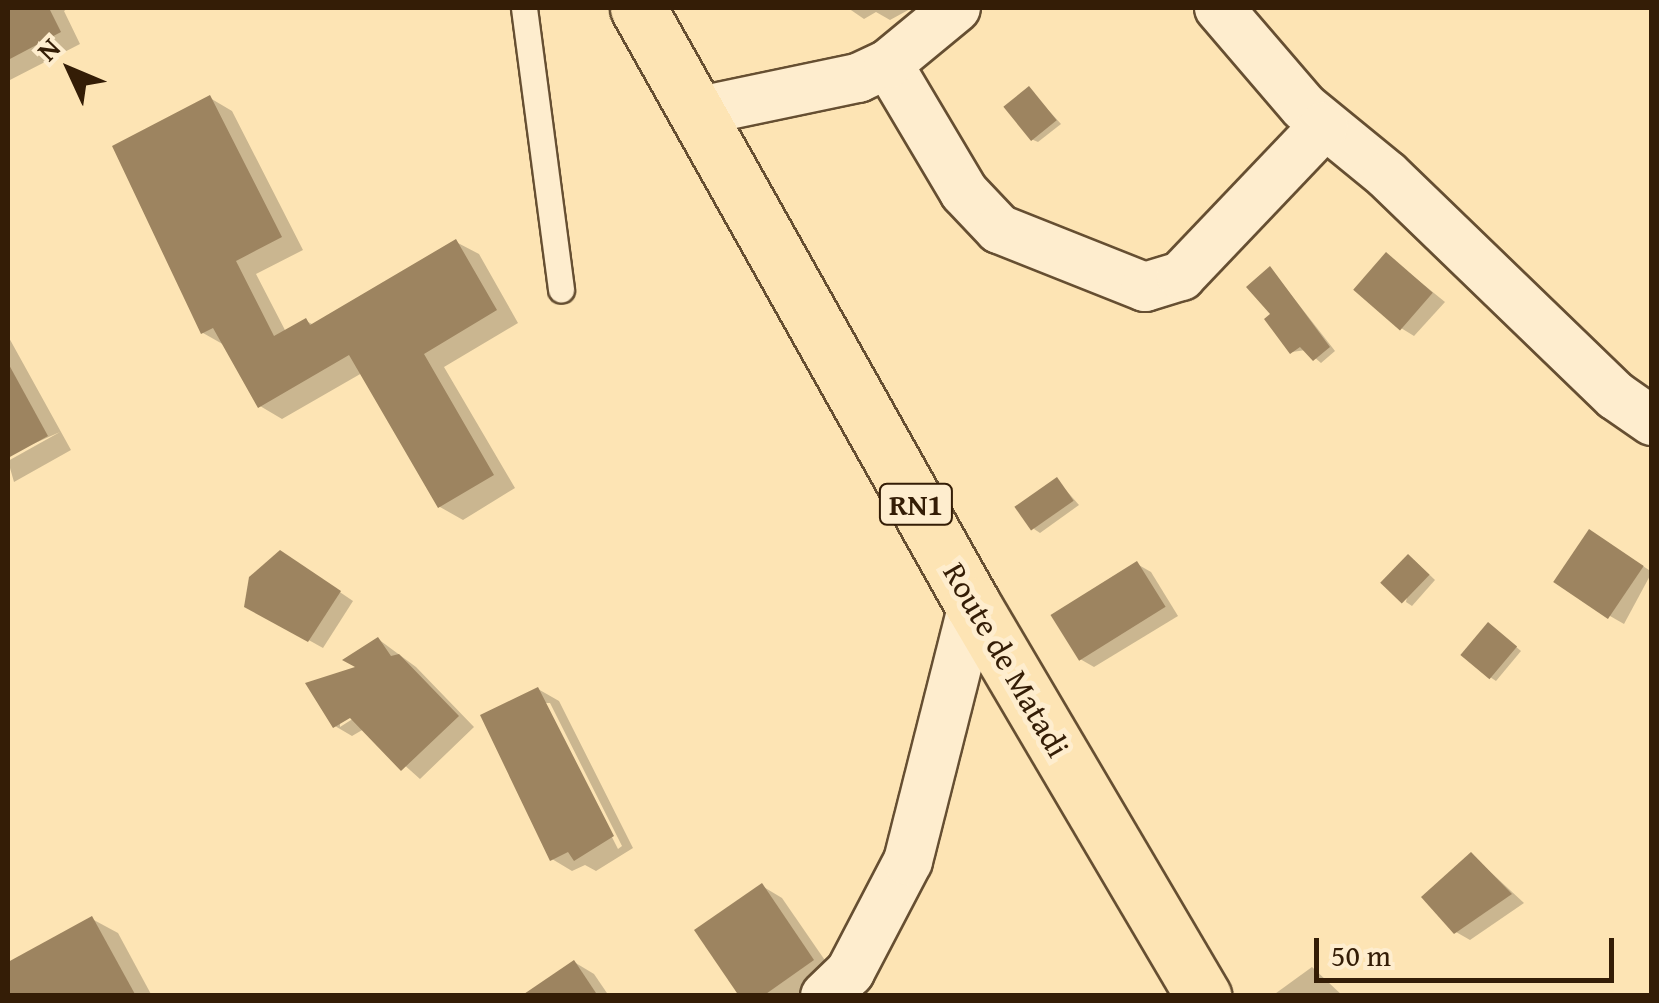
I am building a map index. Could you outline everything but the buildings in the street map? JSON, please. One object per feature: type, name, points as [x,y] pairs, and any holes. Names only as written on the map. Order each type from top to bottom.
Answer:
[{"type":"highway","name":"Route de Matadi","points":[[638,8],[972,605],[1203,996]]},
{"type":"street","points":[[1219,8],[1324,126],[1386,175],[1616,396],[1652,422]]},
{"type":"street","points":[[696,112],[858,78],[888,64],[959,9]]},
{"type":"street","points":[[888,64],[964,192],[998,229],[1145,286],[1181,276],[1324,126]]},
{"type":"street","points":[[825,996],[850,972],[908,861],[972,605]]},
{"type":"lane","points":[[524,8],[560,290]]}]
